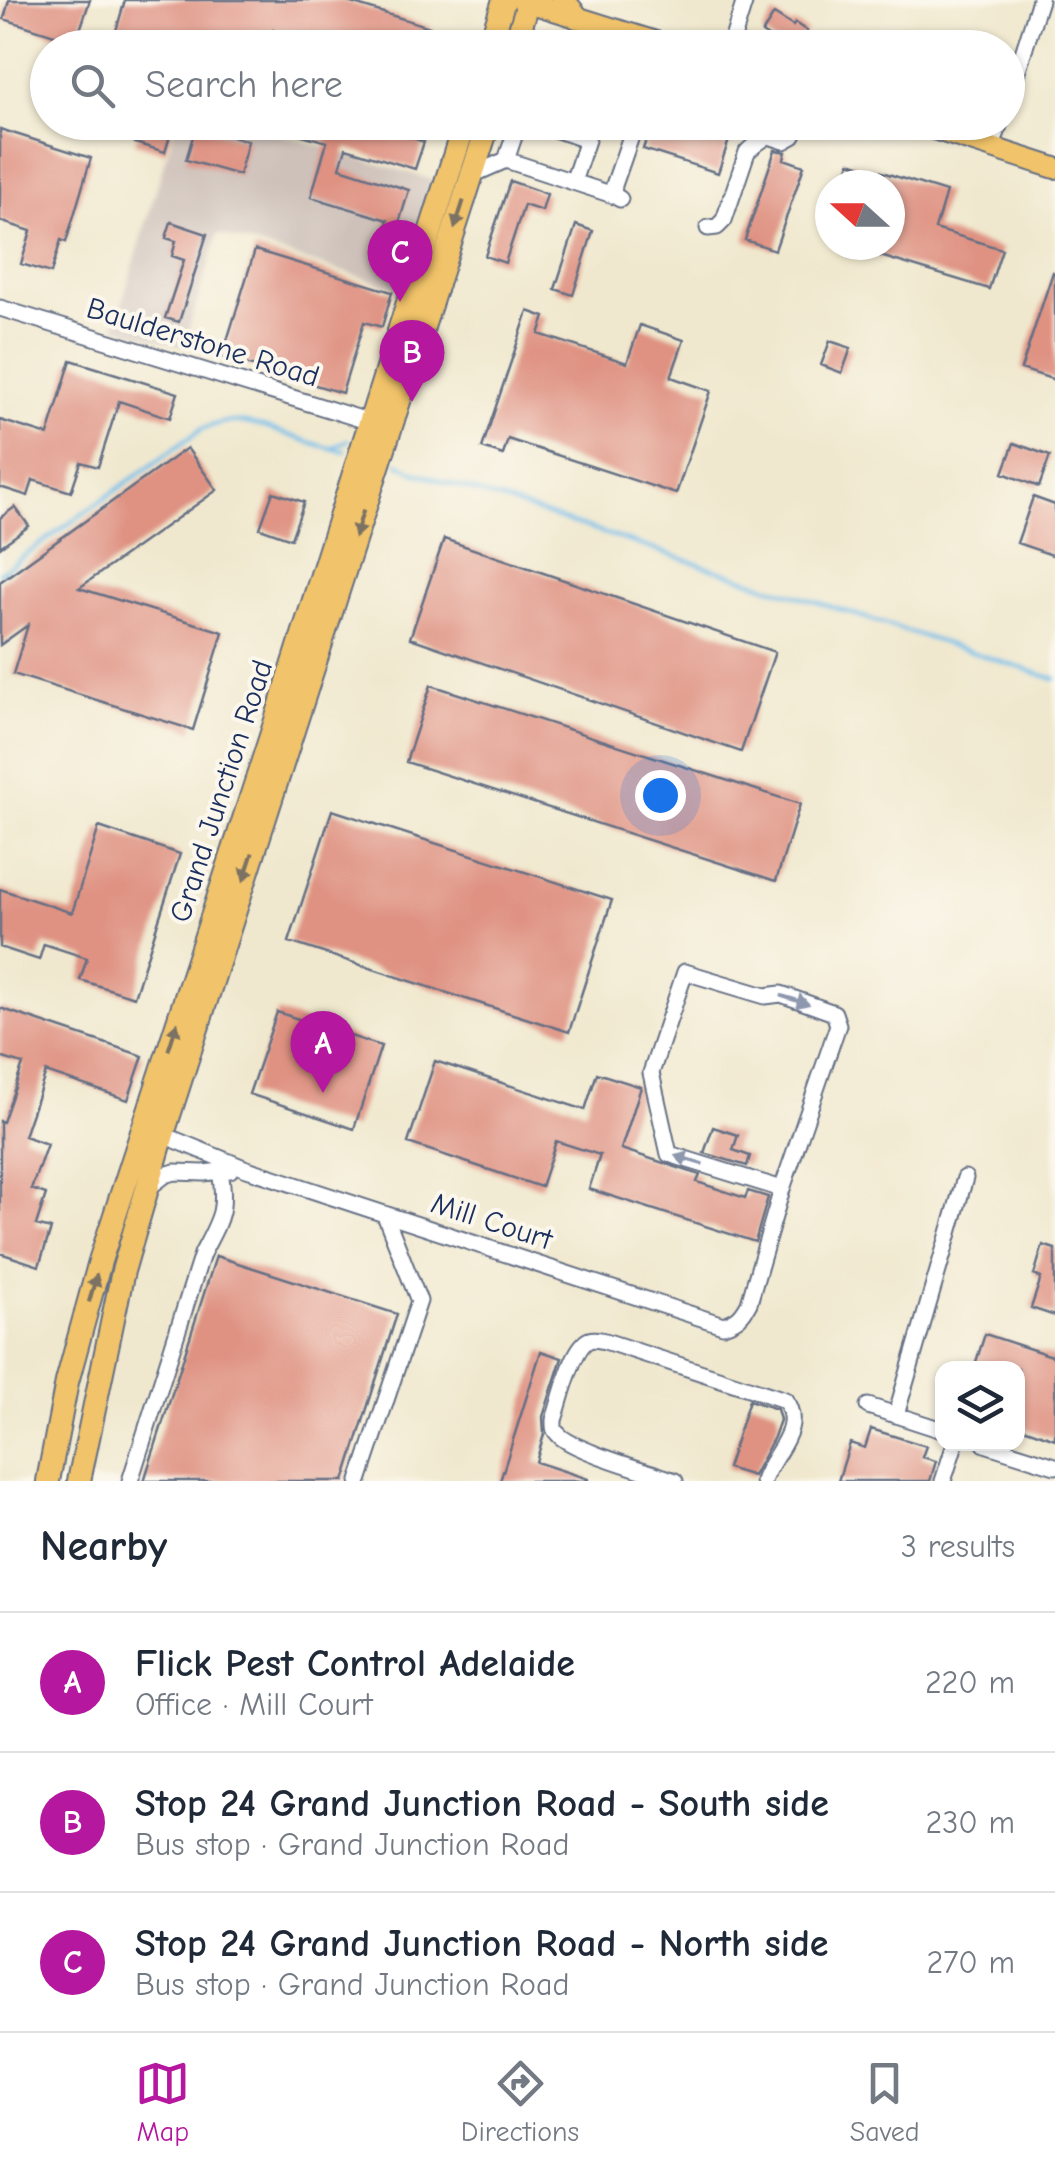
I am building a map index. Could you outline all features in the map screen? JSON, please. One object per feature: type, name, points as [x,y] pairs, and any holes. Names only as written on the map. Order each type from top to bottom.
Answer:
[{"type":"highway","points":[[495,30],[504,0]]},
{"type":"highway","points":[[519,30],[526,1]]},
{"type":"highway","name":"Grand Junction Road","points":[[380,426],[460,140]]},
{"type":"highway","name":"Grand Junction Road","points":[[48,1481],[66,1382],[100,1261],[153,1131],[380,426],[483,140]]},
{"type":"highway","name":"Grand Junction Road","points":[[81,1481],[123,1271],[146,1190],[153,1131]]},
{"type":"highway","points":[[30,1481],[66,1382]]},
{"type":"main road","points":[[526,1],[570,8],[618,30]]},
{"type":"main road","points":[[967,140],[1055,168]]},
{"type":"street","points":[[736,30],[745,0]]},
{"type":"street","points":[[1025,47],[1040,0]]},
{"type":"street","points":[[506,160],[513,140]]},
{"type":"street","points":[[573,182],[586,140]]},
{"type":"street","points":[[472,175],[506,160],[617,197],[614,185],[628,140]]},
{"type":"street","points":[[708,228],[718,227],[724,220],[747,152],[762,140]]},
{"type":"street","points":[[992,148],[994,140]]},
{"type":"street","name":"Baulderstone Road","points":[[0,308],[380,426]]},
{"type":"street","points":[[685,972],[765,996],[781,994],[834,1013],[838,1026],[782,1189],[669,1154],[651,1073],[685,972]]},
{"type":"street","name":"Mill Court","points":[[153,1131],[244,1168],[723,1325],[740,1318],[749,1303],[782,1189]]},
{"type":"street","name":"Mill Court","points":[[146,1190],[175,1172],[244,1168]]},
{"type":"street","points":[[130,1481],[202,1254],[219,1222],[224,1196],[220,1171]]},
{"type":"street","points":[[896,1415],[965,1178]]},
{"type":"street","points":[[359,1481],[420,1301],[384,1215]]},
{"type":"street","points":[[674,1481],[579,1447],[556,1431],[554,1420],[576,1355],[584,1343],[605,1341],[785,1400],[792,1410],[793,1424],[763,1481]]},
{"type":"street","points":[[868,1406],[935,1428]]},
{"type":"street","points":[[943,1481],[953,1451]]},
{"type":"street","points":[[1007,1451],[1055,1466]]},
{"type":"shaded area","points":[[171,140],[298,140],[433,180],[400,289],[218,234],[183,347],[115,327]]},
{"type":"building","points":[[9,0],[90,0],[80,30],[38,30],[4,19]]},
{"type":"building","points":[[125,0],[341,0],[430,27],[429,30],[116,30]]},
{"type":"building","points":[[774,14],[806,30],[764,30]]},
{"type":"building","points":[[0,129],[91,158],[66,242],[61,240],[51,273],[21,264],[31,231],[0,221]]},
{"type":"building","points":[[136,140],[169,140],[165,152],[135,143]]},
{"type":"building","points":[[192,140],[248,141],[239,175],[186,160]]},
{"type":"building","points":[[320,140],[424,142],[415,169],[346,148],[340,168],[409,190],[396,233],[385,230],[388,220],[311,197],[327,142]]},
{"type":"building","points":[[646,140],[729,140],[718,173],[643,149]]},
{"type":"building","points":[[775,150],[786,152],[784,159],[804,166],[775,250],[745,240]]},
{"type":"building","points":[[850,162],[876,170],[848,170]]},
{"type":"building","points":[[905,179],[946,192],[935,229],[1002,249],[989,289],[894,260],[905,260]]},
{"type":"building","points":[[510,181],[547,194],[542,211],[524,205],[505,263],[485,256]]},
{"type":"building","points":[[171,222],[207,234],[179,322],[165,318],[184,260],[172,256],[176,241],[166,238]]},
{"type":"building","points":[[576,225],[593,231],[573,295],[555,289]]},
{"type":"building","points":[[255,250],[392,292],[382,327],[364,322],[342,393],[222,357]]},
{"type":"building","points":[[1055,273],[1055,380],[1021,369]]},
{"type":"building","points":[[528,311],[545,317],[539,334],[627,363],[640,325],[684,340],[671,377],[711,391],[676,494],[508,439],[503,455],[482,448]]},
{"type":"building","points":[[830,341],[851,348],[842,373],[821,365]]},
{"type":"building","points":[[71,360],[178,393],[170,418],[119,401],[98,467],[81,462],[71,492],[33,480],[28,496],[0,487],[0,420],[48,435]]},
{"type":"building","points":[[1014,443],[1050,456],[1039,487],[1003,473]]},
{"type":"building","points":[[187,448],[217,490],[79,588],[223,632],[193,730],[13,674],[28,625],[0,645],[0,582]]},
{"type":"building","points":[[273,492],[304,502],[291,539],[260,528]]},
{"type":"building","points":[[1033,497],[1055,505],[1055,556],[1017,543]]},
{"type":"building","points":[[15,507],[29,526],[0,547],[0,518]]},
{"type":"building","points":[[444,539],[775,652],[741,752],[410,638]]},
{"type":"building","points":[[431,685],[800,804],[776,881],[406,762]]},
{"type":"building","points":[[332,810],[612,900],[569,1032],[289,942]]},
{"type":"building","points":[[99,827],[180,854],[134,997],[80,980],[87,958],[44,944],[39,960],[0,947],[0,889],[72,913]]},
{"type":"building","points":[[0,1008],[143,1056],[128,1100],[46,1072],[24,1136],[47,1144],[31,1189],[46,1194],[36,1225],[51,1229],[39,1266],[0,1253],[0,1121],[3,1122],[23,1064],[0,1057]]},
{"type":"building","points":[[277,1012],[381,1046],[354,1129],[249,1094]]},
{"type":"building","points":[[435,1061],[585,1110],[597,1073],[641,1087],[621,1149],[700,1175],[697,1182],[745,1198],[748,1191],[768,1197],[755,1242],[589,1189],[600,1155],[556,1141],[541,1187],[408,1143]]},
{"type":"building","points":[[713,1127],[738,1135],[733,1150],[750,1156],[747,1166],[704,1153]]},
{"type":"building","points":[[1043,1245],[1055,1249],[1055,1316],[1031,1308],[1041,1278],[1034,1275]]},
{"type":"building","points":[[216,1256],[397,1314],[344,1481],[144,1481]]},
{"type":"building","points":[[985,1334],[1055,1357],[1055,1439],[1025,1428],[1025,1361],[976,1361]]},
{"type":"building","points":[[541,1351],[562,1358],[543,1417],[544,1434],[536,1462],[588,1481],[500,1481]]},
{"type":"building","points":[[749,1400],[777,1409],[780,1420],[753,1476],[727,1468]]},
{"type":"building","points":[[871,1429],[926,1446],[922,1457],[936,1461],[930,1481],[838,1481],[850,1443],[865,1448]]},
{"type":"waterway","points":[[0,573],[202,429],[239,422],[345,451]]},
{"type":"waterway","points":[[330,449],[348,440]]},
{"type":"waterway","points":[[398,463],[414,472],[1055,679]]},
{"type":"place","name":"Stop 24 Grand Junction Road - North side","points":[[400,302]]},
{"type":"place","name":"Stop 24 Grand Junction Road - South side","points":[[412,402]]},
{"type":"place","name":"Flick Pest Control Adelaide","points":[[323,1093]]}]
